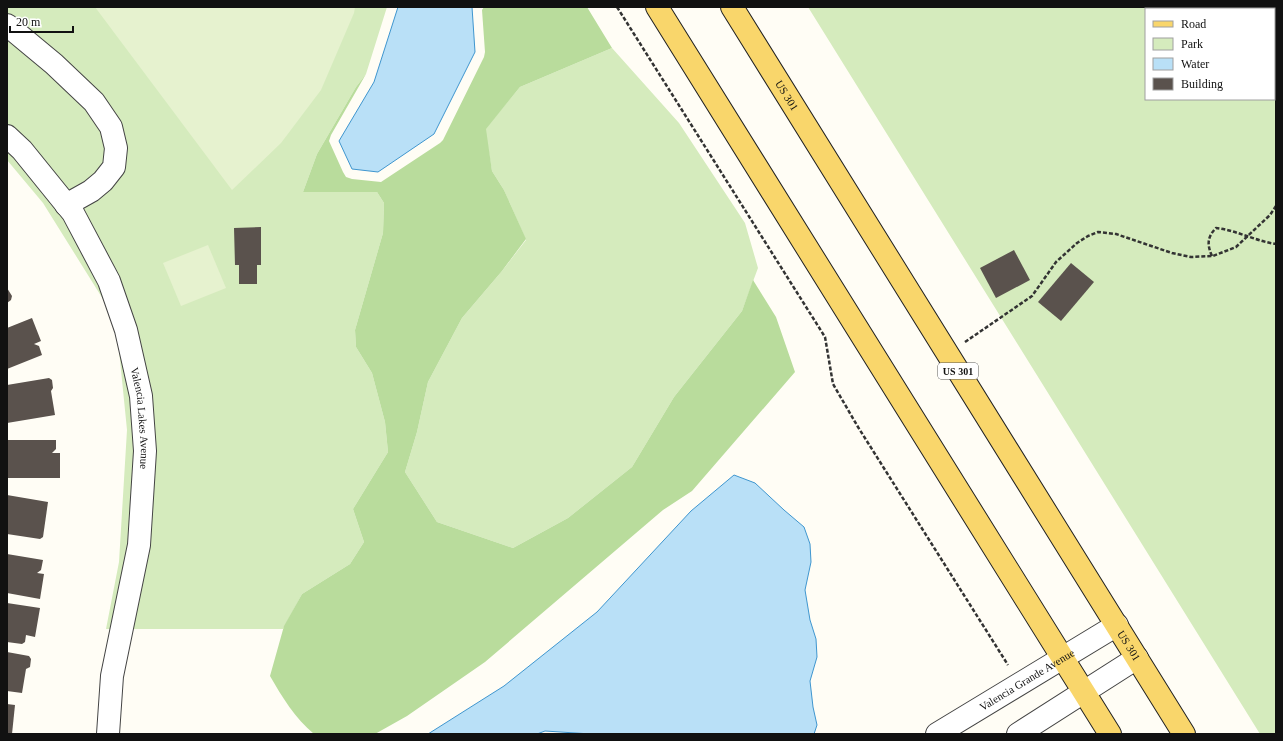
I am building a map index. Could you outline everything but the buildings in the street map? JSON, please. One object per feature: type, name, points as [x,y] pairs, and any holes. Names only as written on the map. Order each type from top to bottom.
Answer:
[{"type":"main road","points":[[657,7],[1110,734]]},
{"type":"main road","name":"US 301","points":[[732,7],[1184,734]]},
{"type":"street","points":[[7,25],[54,64],[94,102],[111,127],[116,148],[114,167],[103,181],[91,191],[66,205]]},
{"type":"street","name":"Valencia Lakes Avenue","points":[[7,136],[22,150],[73,213],[109,281],[126,330],[141,396],[145,451],[139,545],[112,676],[108,734]]},
{"type":"street","name":"Valencia Grande Avenue","points":[[937,734],[1116,626]]},
{"type":"street","points":[[1018,734],[1137,658]]},
{"type":"path","points":[[617,7],[824,337],[832,384],[1010,669]]},
{"type":"path","points":[[948,354],[1032,296],[1056,262],[1077,243],[1088,236],[1098,232],[1116,234],[1172,253],[1191,257],[1212,256],[1236,247],[1270,215],[1276,206]]},
{"type":"path","points":[[1212,256],[1208,242],[1211,233],[1216,228],[1226,229],[1264,242],[1276,244]]},
{"type":"green space","points":[[7,7],[387,7],[366,74],[356,87],[317,154],[303,192],[377,192],[384,203],[383,233],[355,330],[356,347],[372,373],[385,422],[388,452],[353,509],[364,542],[350,564],[302,594],[283,629],[106,629],[119,562],[127,430],[116,320],[43,203],[7,160]]},
{"type":"green space","points":[[95,7],[355,7],[354,13],[321,90],[281,143],[232,190]]},
{"type":"green space","points":[[484,7],[587,7],[612,48],[520,87],[486,129],[492,171],[504,190],[526,239],[502,271],[462,318],[428,382],[417,432],[405,472],[437,522],[513,548],[568,518],[632,467],[674,397],[742,311],[753,280],[776,317],[795,372],[692,491],[663,510],[485,662],[407,716],[375,734],[314,734],[295,714],[270,676],[284,626],[302,594],[350,564],[364,542],[353,509],[388,452],[385,422],[372,373],[356,347],[355,330],[383,233],[384,203],[377,192],[303,192],[317,154],[356,87],[366,74],[329,141],[346,177],[381,182],[443,140],[484,57],[485,52],[482,10]]},
{"type":"green space","points":[[808,7],[1276,7],[1276,734],[1260,734]]},
{"type":"green space","points":[[612,48],[679,123],[745,223],[758,268],[742,311],[674,397],[632,467],[568,518],[513,548],[437,522],[405,472],[417,432],[428,382],[462,318],[526,240],[504,190],[492,171],[485,129],[520,87]]},
{"type":"green space","points":[[208,245],[226,288],[181,306],[163,263]]},
{"type":"water","points":[[398,7],[472,7],[475,52],[434,134],[378,172],[352,169],[339,141],[374,82]]},
{"type":"water","points":[[734,475],[755,483],[804,527],[810,544],[811,562],[805,590],[810,620],[816,639],[817,657],[810,681],[817,725],[814,734],[591,734],[545,731],[537,734],[428,734],[504,686],[597,612],[691,511]]}]
